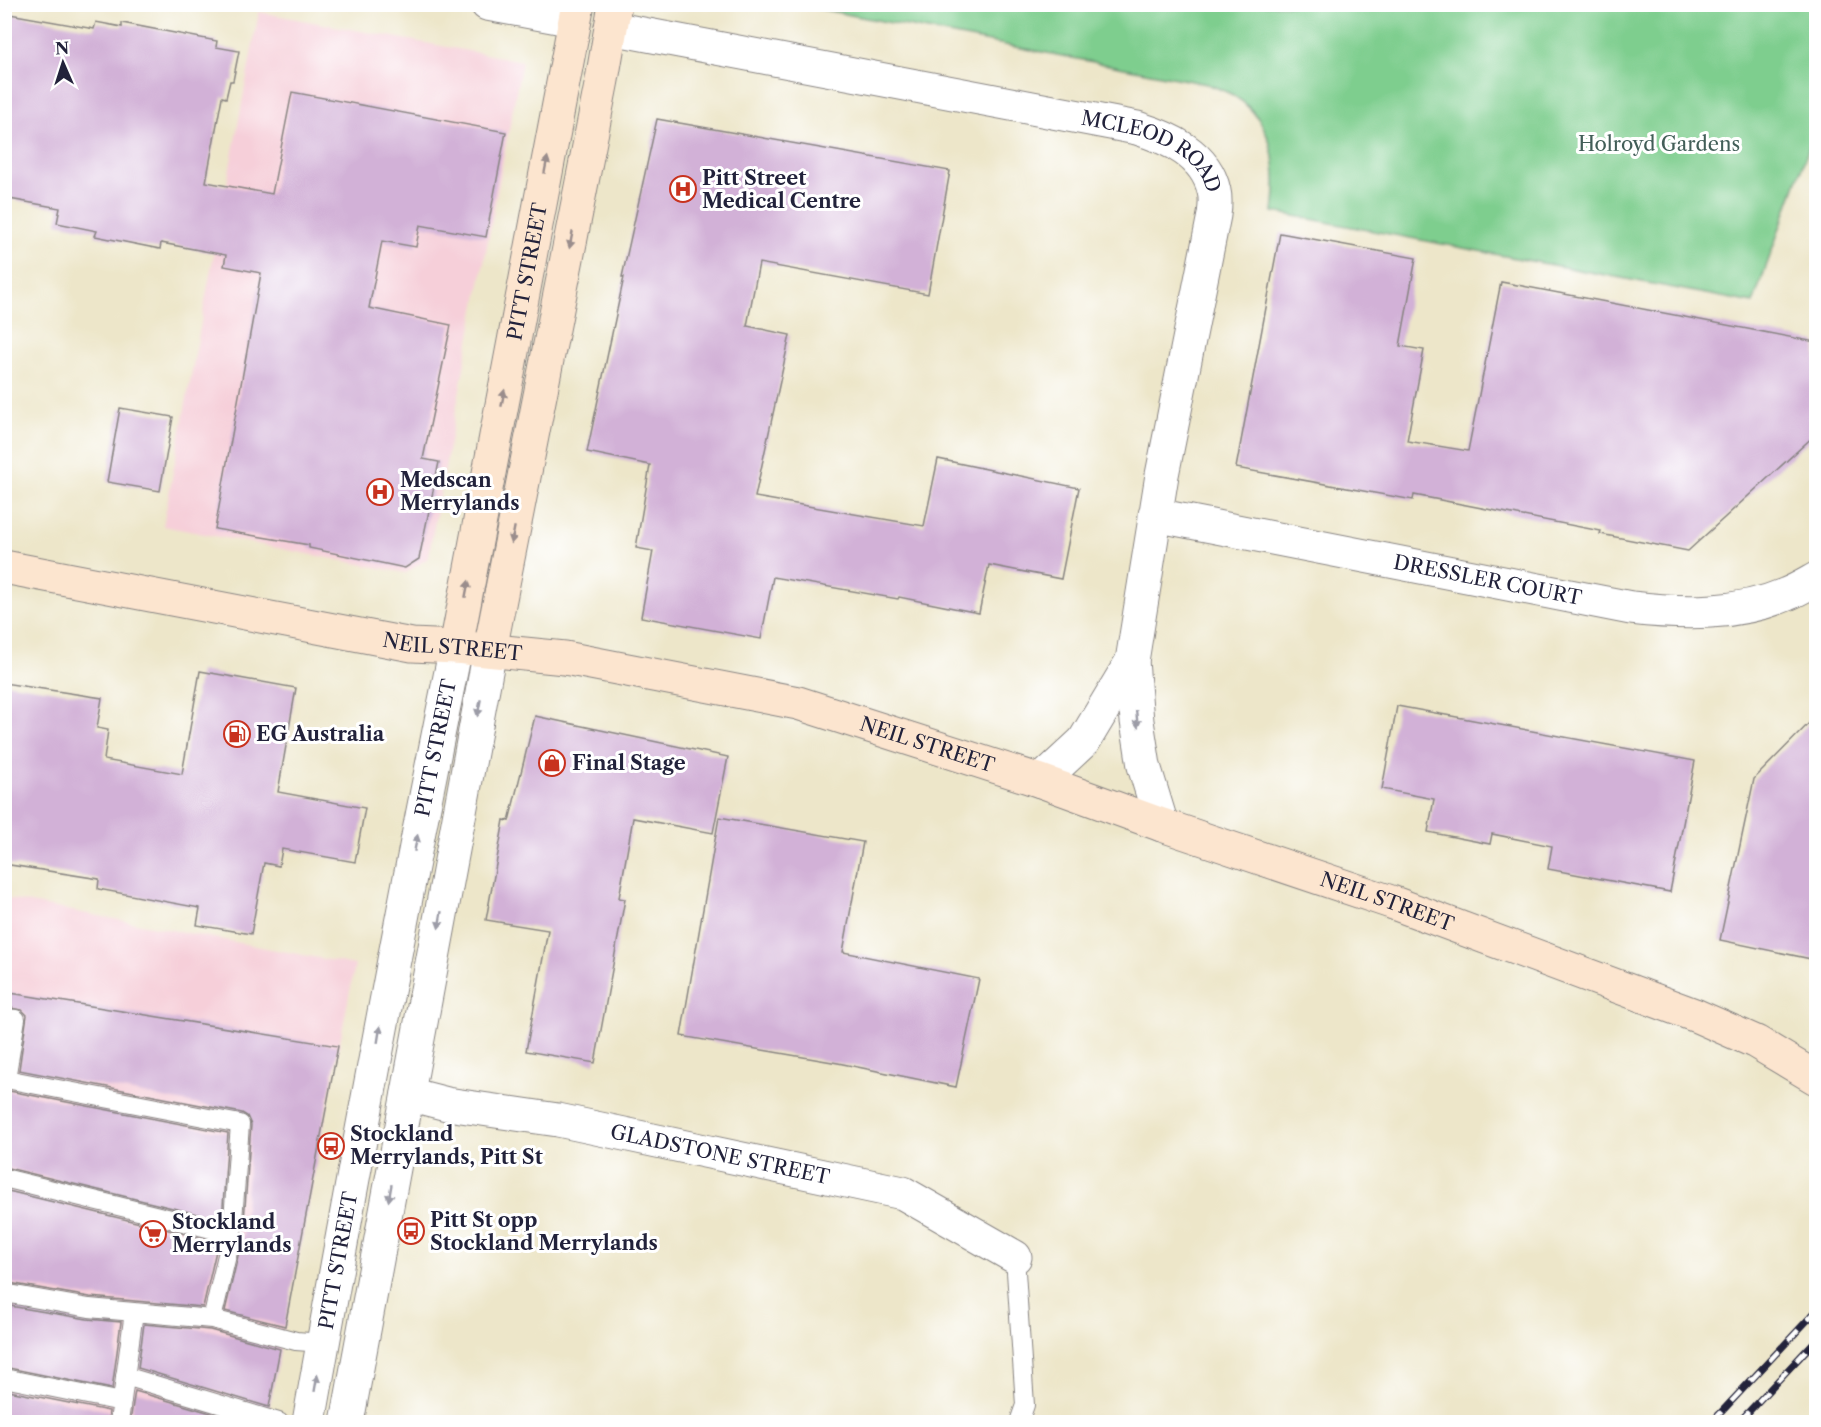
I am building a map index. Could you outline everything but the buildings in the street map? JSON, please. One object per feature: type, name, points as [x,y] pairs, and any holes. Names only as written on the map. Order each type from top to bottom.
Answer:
[{"type":"main road","name":"PITT STREET","points":[[456,647],[576,12]]},
{"type":"main road","name":"PITT STREET","points":[[490,650],[613,16]]},
{"type":"main road","name":"NEIL STREET","points":[[4,567],[412,645],[565,658],[798,703],[1041,780],[1162,825],[1391,902],[1697,1016],[1756,1042],[1813,1076]]},
{"type":"street","points":[[487,4],[576,12]]},
{"type":"street","name":"MCLEOD ROAD","points":[[613,16],[1137,128],[1162,136],[1182,148],[1200,162],[1210,176],[1215,194],[1215,215],[1155,514],[1132,661],[1137,721],[1144,766],[1162,825]]},
{"type":"street","name":"DRESSLER COURT","points":[[1155,514],[1661,612],[1725,610],[1756,605],[1788,594],[1816,579]]},
{"type":"street","name":"PITT STREET","points":[[309,1422],[383,1011],[456,647]]},
{"type":"street","name":"PITT STREET","points":[[347,1422],[490,650]]},
{"type":"street","name":"MCLEOD ROAD","points":[[1041,780],[1084,741],[1132,661]]},
{"type":"street","name":"GLADSTONE STREET","points":[[408,1094],[447,1104],[558,1120],[903,1193],[1015,1257]]},
{"type":"lane","points":[[4,1018],[16,1019],[5,1080],[240,1124],[232,1234],[212,1319]]},
{"type":"lane","points":[[4,1178],[232,1234]]},
{"type":"lane","points":[[1015,1257],[1025,1405],[1019,1422]]},
{"type":"lane","points":[[4,1293],[89,1308],[212,1319],[296,1341],[323,1343]]},
{"type":"lane","points":[[119,1422],[134,1312]]},
{"type":"lane","points":[[125,1376],[279,1422]]},
{"type":"lane","points":[[4,1378],[122,1402]]},
{"type":"shaded area","points":[[259,12],[522,61],[428,558],[406,573],[163,526]]},
{"type":"shaded area","name":"Stockland Merrylands","points":[[4,898],[355,965],[266,1422],[5,1422]]},
{"type":"green space","name":"Holroyd Gardens","points":[[799,5],[1816,5],[1816,128],[1753,303],[1273,212],[1275,179],[1271,146],[1257,118],[1247,105],[1233,95],[1207,84]]},
{"type":"railway","points":[[1712,1422],[1816,1311]]},
{"type":"railway","points":[[1739,1422],[1816,1340]]},
{"type":"place","name":"Pitt Street Medical Centre","points":[[683,189]]},
{"type":"place","name":"Medscan Merrylands","points":[[380,492]]},
{"type":"place","name":"EG Australia","points":[[237,734]]},
{"type":"place","name":"Final Stage","points":[[552,763]]},
{"type":"place","name":"Stockland Merrylands, Pitt St","points":[[331,1146]]},
{"type":"place","name":"Pitt St opp Stockland Merrylands","points":[[411,1231]]},
{"type":"place","name":"Stockland Merrylands","points":[[153,1234]]}]
